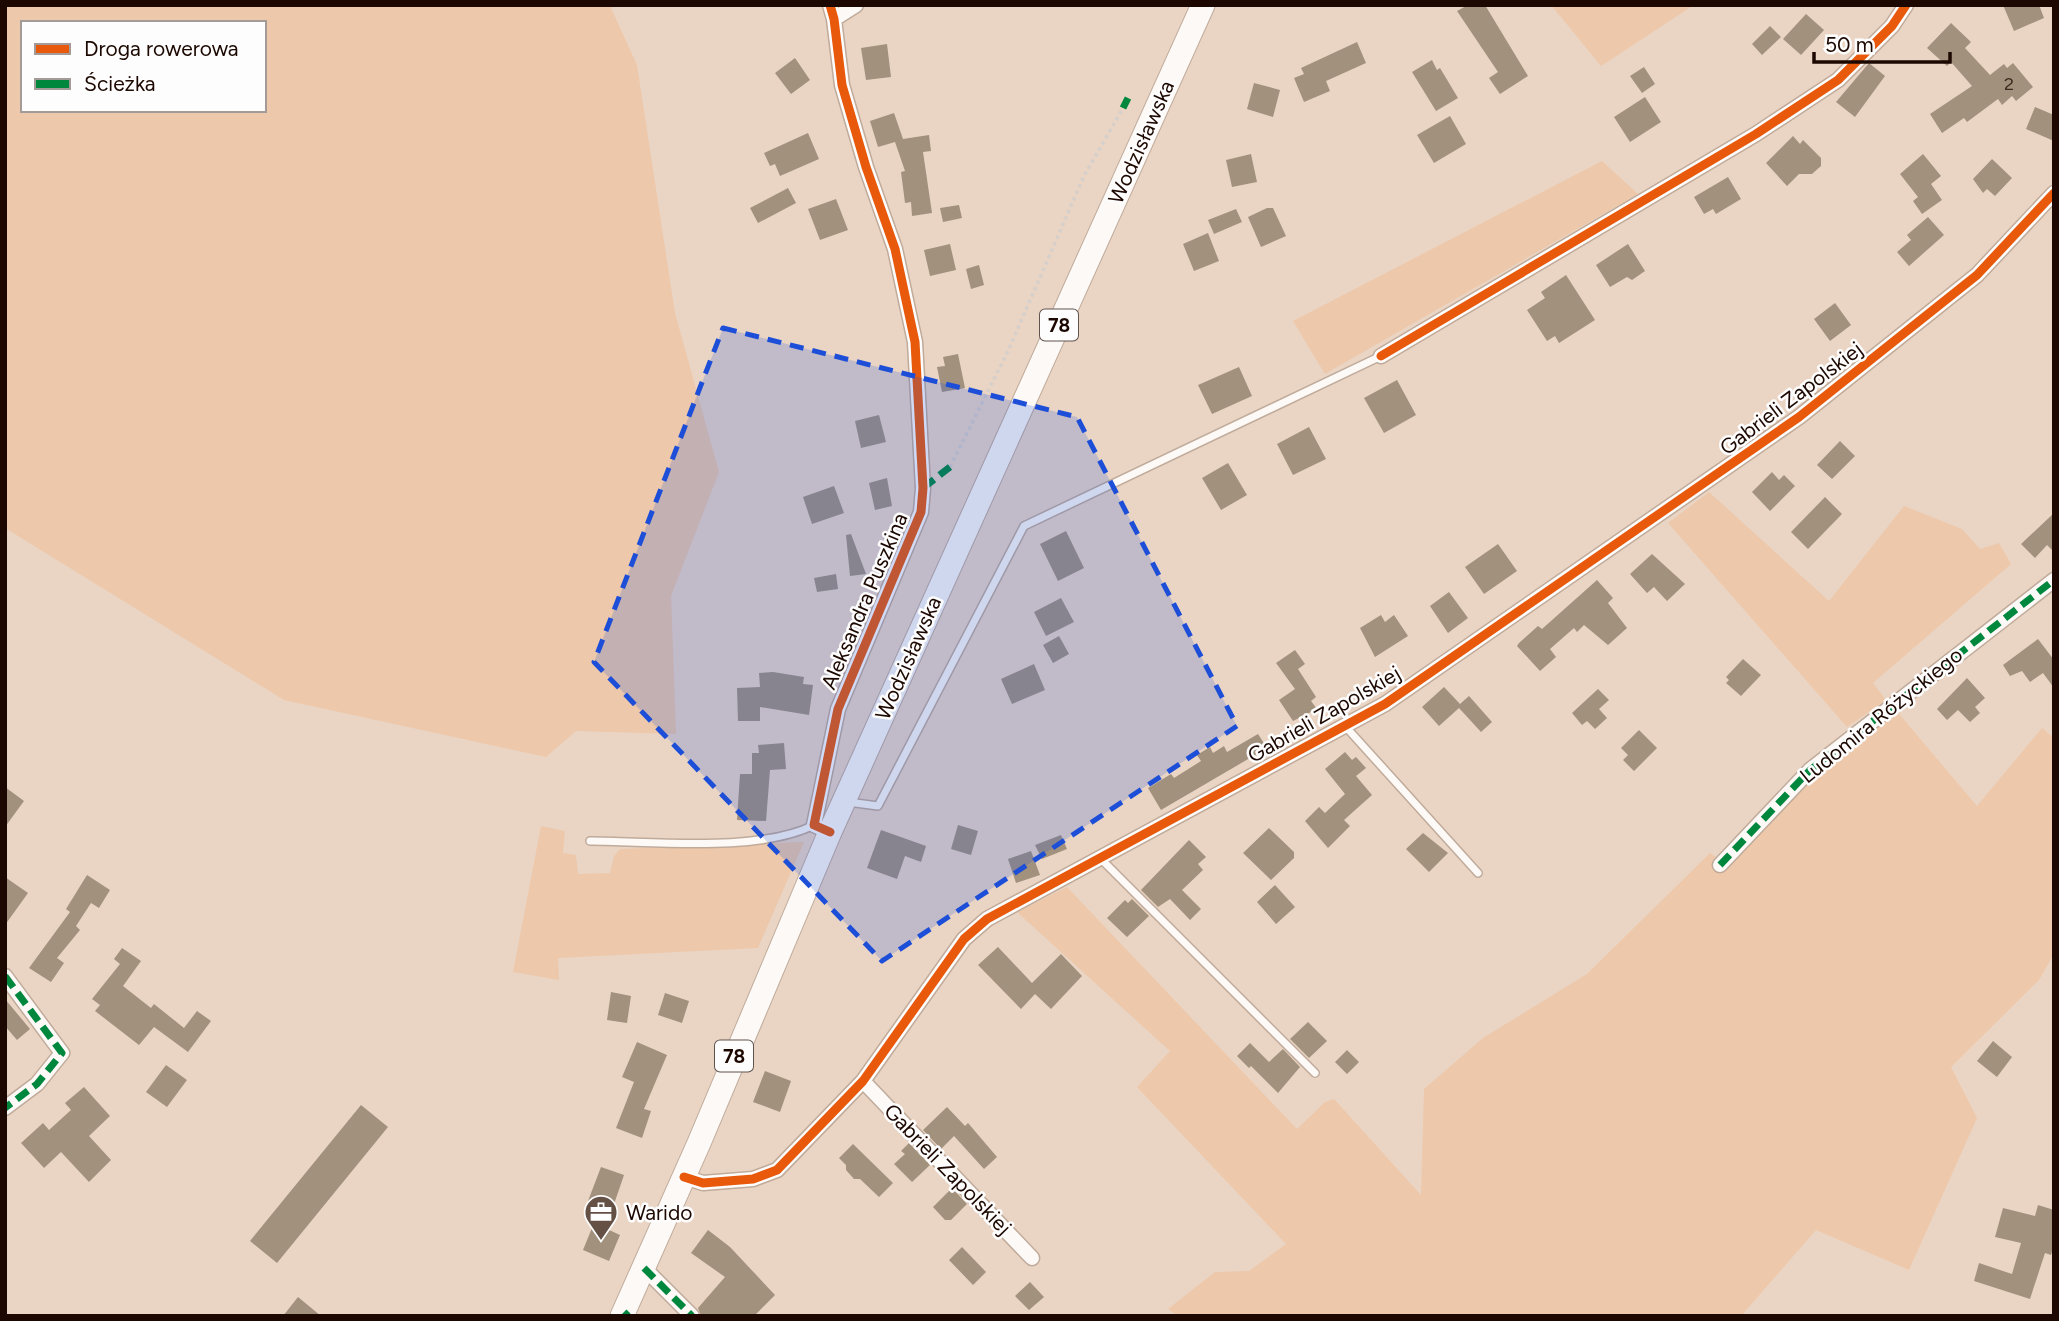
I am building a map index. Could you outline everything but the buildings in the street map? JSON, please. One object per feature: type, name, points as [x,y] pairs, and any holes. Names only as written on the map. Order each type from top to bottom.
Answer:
[{"type":"main road","name":"Wodzisławska","points":[[625,1314],[684,1177],[822,828],[844,801],[1203,5]]},
{"type":"street","name":"Aleksandra Puszkina","points":[[822,828],[838,709],[921,512],[923,488],[915,342],[895,249],[866,167],[842,85],[832,12],[856,5]]},
{"type":"street","points":[[1381,356],[1756,134],[1838,80],[1892,26],[1906,5]]},
{"type":"street","name":"Gabrieli Zapolskiej","points":[[684,1177],[703,1183],[753,1179],[776,1170],[863,1080],[964,939],[998,912],[1385,704],[1799,417],[1977,275],[2054,193]]},
{"type":"street","name":"Ludomira Różyckiego","points":[[1720,865],[1810,770],[2054,580]]},
{"type":"street","points":[[5,976],[62,1053],[37,1084],[5,1108]]},
{"type":"street","name":"Gabrieli Zapolskiej","points":[[863,1080],[1032,1258]]},
{"type":"street","points":[[644,1268],[692,1316]]},
{"type":"lane","points":[[844,801],[878,806],[1024,526],[1381,356]]},
{"type":"lane","points":[[1345,725],[1478,873]]},
{"type":"lane","points":[[590,841],[736,842],[822,828]]},
{"type":"lane","points":[[1100,857],[1315,1073]]},
{"type":"path","points":[[950,467],[1008,351],[1084,176],[1123,108]]},
{"type":"highlighted area","points":[[723,328],[1077,417],[1237,726],[882,961],[594,662]]},
{"type":"shaded area","points":[[5,5],[613,5],[611,8],[637,65],[675,313],[719,472],[671,596],[676,734],[576,731],[546,757],[284,700],[5,528]]},
{"type":"shaded area","points":[[1551,5],[1694,5],[1601,66]]},
{"type":"shaded area","points":[[1602,161],[1638,194],[1325,374],[1293,321]]},
{"type":"shaded area","points":[[1709,492],[1829,601],[1904,506],[1962,529],[1980,549],[1999,543],[2011,564],[1873,683],[1886,700],[1847,727],[1668,523]]},
{"type":"shaded area","points":[[1894,708],[1977,806],[2042,728],[2054,738],[2054,954],[2039,980],[1951,1067],[1977,1118],[1909,1270],[1816,1230],[1741,1316],[1178,1316],[1168,1309],[1215,1272],[1249,1271],[1286,1244],[1137,1087],[1170,1051],[1017,912],[1067,887],[1297,1129],[1325,1102],[1334,1099],[1421,1195],[1424,1089],[1483,1038],[1587,974],[1710,853],[1728,866],[1815,771]]},
{"type":"shaded area","points":[[541,826],[565,831],[563,853],[576,855],[578,874],[610,873],[614,856],[620,849],[804,842],[758,948],[558,958],[559,980],[513,972]]},
{"type":"marked path","points":[[1123,108],[1128,98]]},
{"type":"marked path","points":[[923,488],[950,467]]},
{"type":"marked path","points":[[1720,865],[1810,770],[2054,580]]},
{"type":"marked path","points":[[5,976],[62,1053],[37,1084],[5,1108]]},
{"type":"marked path","points":[[644,1268],[692,1316]]},
{"type":"marked path","points":[[624,1312],[628,1316]]},
{"type":"cycle path","points":[[830,5],[842,85],[866,167],[895,249],[915,342],[923,488],[921,512],[838,709],[814,825],[830,832]]},
{"type":"cycle path","points":[[1381,356],[1756,134],[1838,80],[1892,26],[1906,5]]},
{"type":"cycle path","points":[[684,1177],[703,1183],[753,1179],[777,1170],[863,1081],[964,939],[987,919],[1385,704],[1799,417],[1977,275],[2054,193]]},
{"type":"place","name":"Warido","points":[[601,1242]]}]
